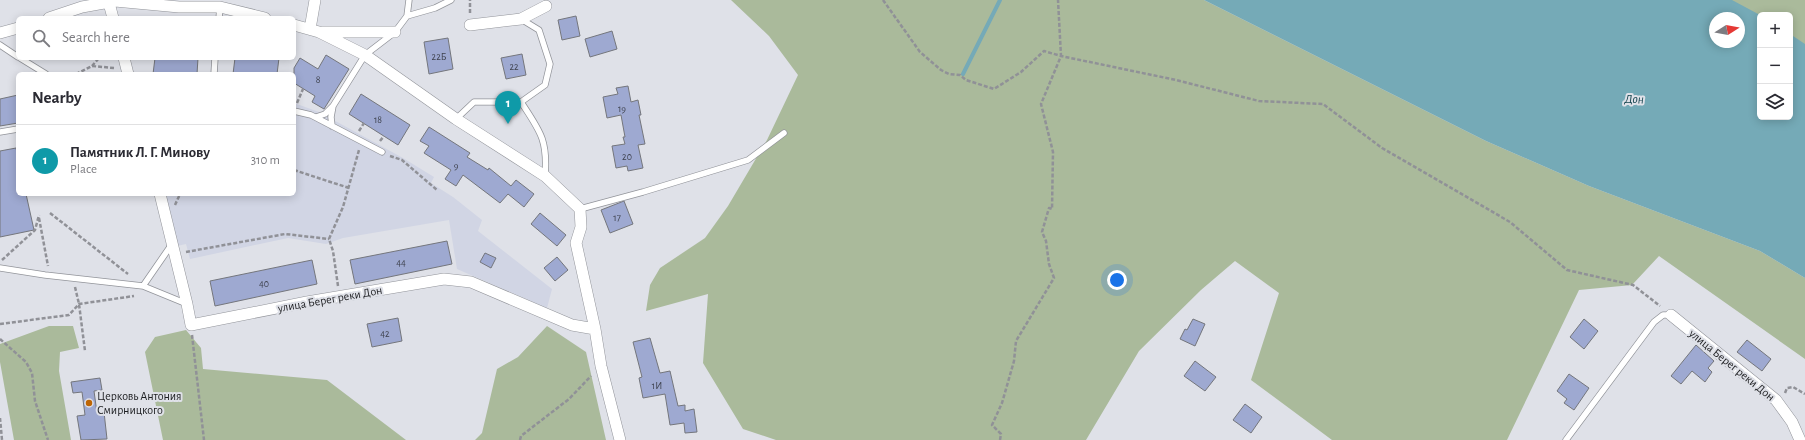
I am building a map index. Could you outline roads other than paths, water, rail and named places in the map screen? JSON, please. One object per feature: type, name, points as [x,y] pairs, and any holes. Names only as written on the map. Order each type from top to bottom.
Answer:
[{"type":"street","points":[[315,0],[315,30]]},
{"type":"street","points":[[113,1],[113,16]]},
{"type":"street","points":[[55,16],[82,7],[113,1],[250,16]]},
{"type":"street","points":[[470,25],[521,19],[546,6]]},
{"type":"street","points":[[296,25],[315,30],[394,32]]},
{"type":"street","points":[[0,34],[16,29]]},
{"type":"street","points":[[315,30],[365,55],[456,119],[545,176],[580,210],[581,227],[576,243],[596,329],[602,366],[620,440]]},
{"type":"street","points":[[124,60],[128,72]]},
{"type":"street","points":[[160,196],[187,304]]},
{"type":"street","name":"улица Берег реки Дон","points":[[187,304],[191,325],[444,279],[471,282],[572,324],[596,329]]},
{"type":"street","name":"улица Берег реки Дон","points":[[1671,314],[1776,400],[1792,422],[1800,440]]},
{"type":"lane","points":[[316,117],[325,114],[333,106],[365,55],[394,32],[407,16],[409,0]]},
{"type":"lane","points":[[407,16],[435,8],[451,0]]},
{"type":"lane","points":[[456,119],[474,102],[521,102],[545,85],[550,64],[539,30],[521,19]]},
{"type":"lane","points":[[0,46],[16,55]]},
{"type":"lane","points":[[24,60],[43,72]]},
{"type":"lane","points":[[214,72],[215,60]]},
{"type":"lane","points":[[521,102],[539,129],[546,155],[545,176]]},
{"type":"lane","points":[[332,126],[331,117],[333,106]]},
{"type":"lane","points":[[296,111],[316,117],[382,152]]},
{"type":"lane","points":[[0,132],[16,129]]},
{"type":"lane","points":[[580,210],[748,160],[784,133]]},
{"type":"lane","points":[[143,286],[173,249]]},
{"type":"lane","points":[[0,268],[49,276],[72,277],[143,286],[187,304]]},
{"type":"lane","points":[[1566,440],[1654,322],[1663,315],[1671,314]]},
{"type":"water","name":"Дон","points":[[1204,0],[1732,0],[1757,13],[1757,120],[1793,120],[1793,36],[1805,44],[1805,278],[1760,251],[1589,186],[1486,141]]},
{"type":"waterway","points":[[963,74],[1000,0]]},
{"type":"place","name":"Памятник Л. Г. Минову","points":[[508,124]]},
{"type":"place","name":"Церковь Антония Смирницкого","points":[[89,403]]}]
